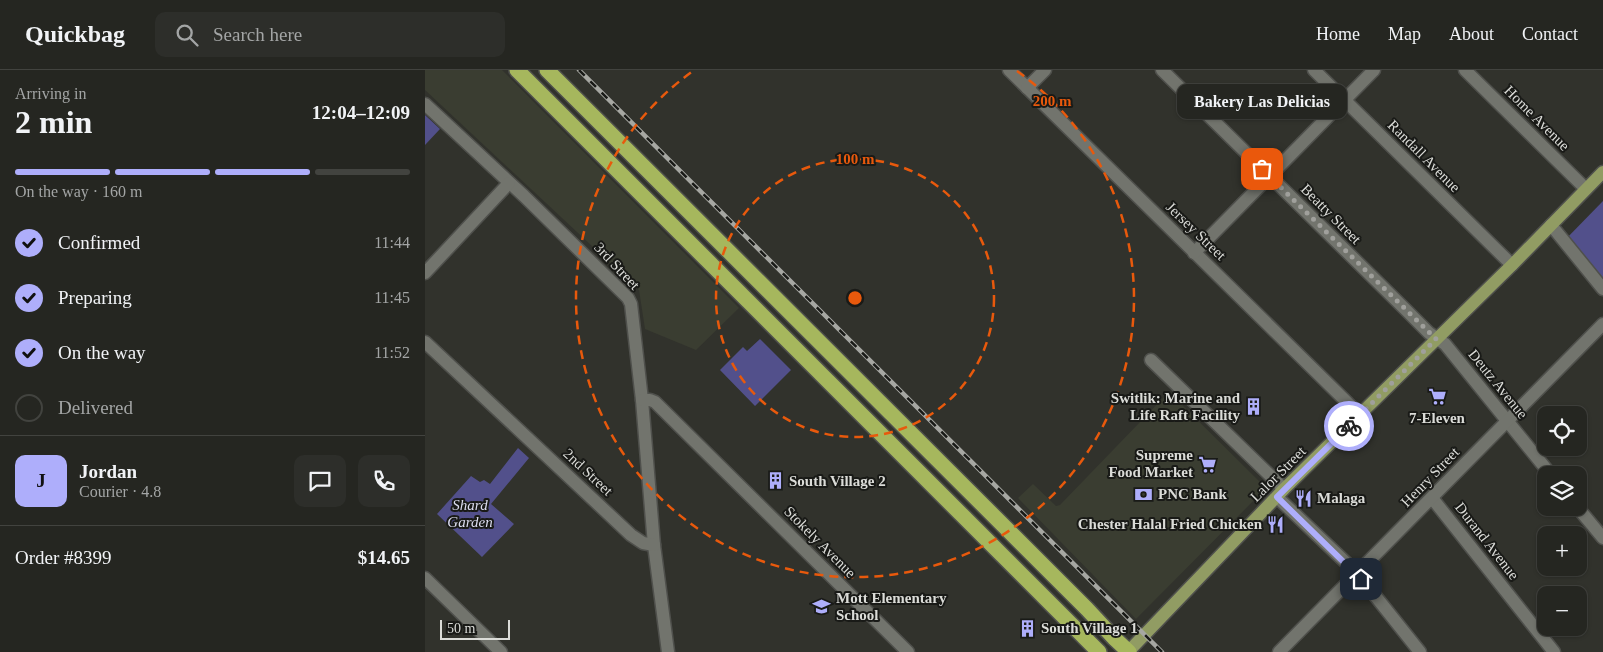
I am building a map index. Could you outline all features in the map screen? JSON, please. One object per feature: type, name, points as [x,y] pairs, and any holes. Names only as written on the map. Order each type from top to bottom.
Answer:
[{"type":"highway","points":[[517,70],[1099,652]]},
{"type":"highway","points":[[547,70],[1128,652]]},
{"type":"main road","name":"Lalor Street","points":[[1128,652],[1281,493],[1512,265],[1603,172]]},
{"type":"street","name":"Jersey Street","points":[[1009,70],[1360,415]]},
{"type":"street","points":[[1027,88],[1045,70]]},
{"type":"street","name":"Beatty Street","points":[[1162,70],[1436,339]]},
{"type":"street","name":"Randall Avenue","points":[[1314,70],[1512,265]]},
{"type":"street","points":[[1194,253],[1374,70]]},
{"type":"street","name":"Home Avenue","points":[[1465,70],[1586,189]]},
{"type":"street","name":"3rd Street","points":[[425,104],[628,298],[631,304],[642,400],[655,545]]},
{"type":"street","points":[[425,273],[509,183]]},
{"type":"street","points":[[1551,226],[1603,289]]},
{"type":"street","name":"Henry Street","points":[[1279,652],[1603,324]]},
{"type":"street","name":"Deutz Avenue","points":[[1436,339],[1445,344],[1544,466]]},
{"type":"street","name":"2nd Street","points":[[425,342],[631,535],[643,543],[655,545]]},
{"type":"street","points":[[1151,360],[1357,574],[1420,652]]},
{"type":"street","name":"Stokely Avenue","points":[[642,400],[655,402],[908,652]]},
{"type":"street","name":"Durand Avenue","points":[[1432,498],[1554,652]]},
{"type":"street","points":[[1585,516],[1603,538]]},
{"type":"street","points":[[655,545],[668,652]]},
{"type":"street","points":[[425,578],[501,652]]},
{"type":"shaded area","points":[[425,70],[502,70],[739,308],[696,350],[645,329],[639,290],[425,90]]},
{"type":"shaded area","points":[[1169,392],[1266,488],[1136,619],[1018,498],[1033,484],[1056,506],[1060,505]]},
{"type":"green space","points":[[425,115],[440,129],[425,145]]},
{"type":"green space","points":[[1603,201],[1603,292],[1563,242]]},
{"type":"green space","points":[[760,339],[791,370],[755,406],[720,370],[743,347],[747,351]]},
{"type":"green space","name":"Shard Garden","points":[[518,448],[529,458],[491,504],[514,524],[482,557],[437,514],[471,476],[480,482],[484,480],[490,484]]},
{"type":"railway","points":[[579,70],[1162,652]]},
{"type":"way so far","points":[[1262,169],[1436,339],[1349,426]]},
{"type":"place","name":"Bakery Las Delicias","points":[[1262,169]]},
{"type":"place","name":"7-Eleven","points":[[1437,397]]},
{"type":"place","name":"Switlik: Marine and Life Raft Facility","points":[[1254,407]]},
{"type":"place","name":"Supreme Food Market","points":[[1207,464]]},
{"type":"place","name":"South Village 2","points":[[775,481]]},
{"type":"place","name":"PNC Bank","points":[[1144,494]]},
{"type":"place","name":"Malaga","points":[[1303,498]]},
{"type":"place","name":"Chester Halal Fried Chicken","points":[[1276,524]]},
{"type":"place","name":"Mott Elementary School","points":[[822,607]]},
{"type":"place","name":"South Village 1","points":[[1027,628]]},
{"type":"route","points":[[1349,426],[1277,497],[1361,579]]}]
